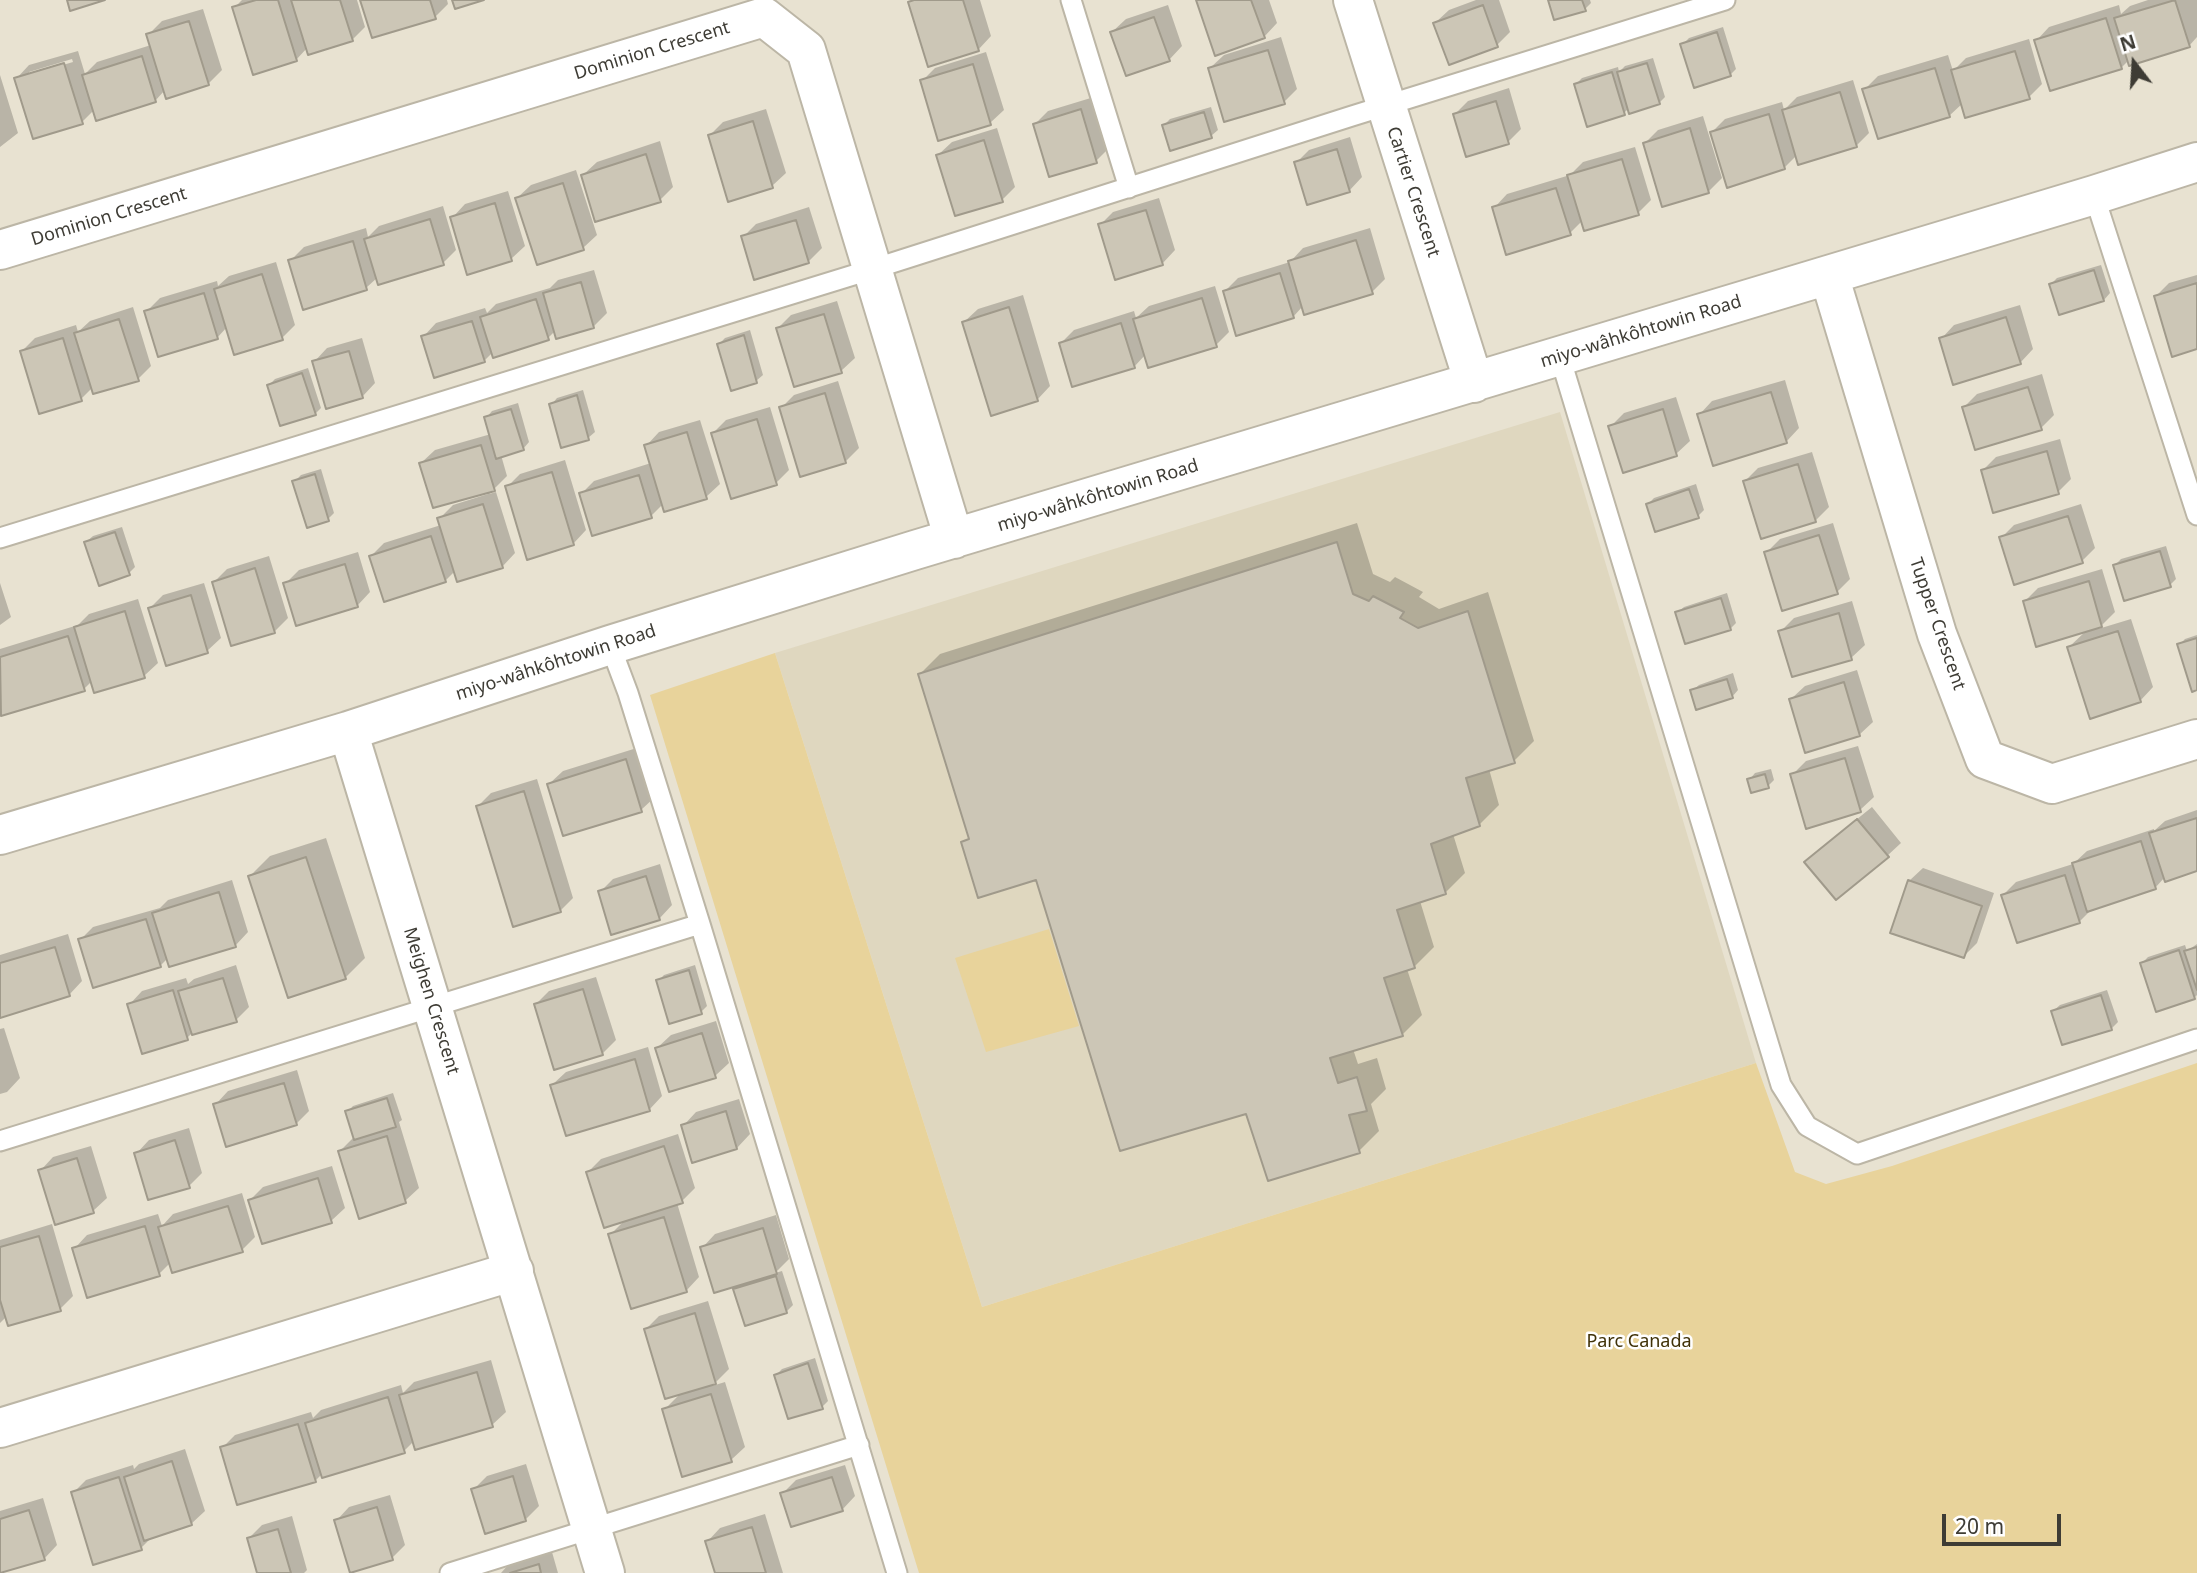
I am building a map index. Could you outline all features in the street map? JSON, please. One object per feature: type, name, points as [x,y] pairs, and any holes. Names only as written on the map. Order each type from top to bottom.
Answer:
[{"type":"street","name":"Cartier Crescent","points":[[1353,0],[1474,383]]},
{"type":"street","name":"Dominion Crescent","points":[[0,250],[764,17],[806,50],[954,538]]},
{"type":"street","name":"miyo-wâhkôhtowin Road","points":[[0,835],[348,731],[610,645],[954,538],[1560,357],[2197,162]]},
{"type":"street","name":"Tupper Crescent","points":[[1829,275],[1937,634],[1985,760],[2052,784],[2197,739]]},
{"type":"street","name":"Meighen Crescent","points":[[348,731],[606,1573]]},
{"type":"street","points":[[0,1428],[514,1271]]},
{"type":"lane","points":[[1072,0],[1129,188]]},
{"type":"lane","points":[[0,538],[873,269],[1726,0]]},
{"type":"lane","points":[[2094,195],[2189,462],[2197,515]]},
{"type":"lane","points":[[1560,357],[1781,1085],[1807,1126],[1857,1154],[2197,1039]]},
{"type":"lane","points":[[610,645],[628,693],[700,924],[897,1573]]},
{"type":"lane","points":[[0,1141],[700,924]]},
{"type":"lane","points":[[450,1573],[859,1445]]},
{"type":"shaded area","points":[[1560,412],[1756,1063],[982,1307],[775,653]]},
{"type":"green space","name":"Parc Canada","points":[[775,653],[982,1307],[1756,1063],[1795,1172],[1826,1184],[1892,1166],[2197,1063],[2197,1573],[919,1573],[650,695]]},
{"type":"green space","points":[[1049,929],[1079,1026],[986,1052],[955,958]]},
{"type":"building","points":[[67,0],[105,0],[70,11]]},
{"type":"building","points":[[256,0],[278,0],[297,61],[253,75],[232,7]]},
{"type":"building","points":[[291,0],[340,0],[353,41],[308,55]]},
{"type":"building","points":[[360,0],[430,0],[436,19],[372,38]]},
{"type":"building","points":[[452,0],[484,0],[455,9]]},
{"type":"building","points":[[963,0],[979,51],[928,67],[908,2]]},
{"type":"building","points":[[1196,0],[1251,0],[1265,38],[1215,56]]},
{"type":"building","points":[[1548,0],[1582,0],[1586,11],[1554,20]]},
{"type":"building","points":[[2175,0],[2190,47],[2129,66],[2114,18]]},
{"type":"building","points":[[1483,5],[1498,47],[1449,65],[1433,23]]},
{"type":"building","points":[[1154,17],[1170,61],[1126,76],[1110,32]]},
{"type":"building","points":[[2106,18],[2122,69],[2050,91],[2034,40]]},
{"type":"building","points":[[189,21],[209,85],[166,99],[146,34]]},
{"type":"building","points":[[1717,32],[1731,76],[1694,88],[1680,44]]},
{"type":"building","points":[[1268,50],[1285,104],[1224,122],[1208,68]]},
{"type":"building","points":[[2015,51],[2030,99],[1965,118],[1951,70]]},
{"type":"building","points":[[142,56],[156,102],[96,121],[82,75]]},
{"type":"building","points":[[64,63],[83,124],[33,139],[14,78]]},
{"type":"building","points":[[1647,63],[1660,104],[1629,114],[1617,72]]},
{"type":"building","points":[[973,64],[991,125],[938,141],[920,80]]},
{"type":"building","points":[[1935,68],[1950,117],[1878,139],[1862,89]]},
{"type":"building","points":[[1612,72],[1625,115],[1587,127],[1574,84]]},
{"type":"building","points":[[1840,92],[1857,147],[1798,165],[1782,110]]},
{"type":"building","points":[[1496,101],[1509,144],[1466,157],[1453,114]]},
{"type":"building","points":[[1081,109],[1097,163],[1049,177],[1033,124]]},
{"type":"building","points":[[1204,112],[1212,138],[1170,151],[1162,125]]},
{"type":"building","points":[[1769,114],[1785,169],[1727,188],[1710,132]]},
{"type":"building","points":[[753,121],[773,188],[728,202],[708,135]]},
{"type":"building","points":[[1690,128],[1709,193],[1662,207],[1643,143]]},
{"type":"building","points":[[984,140],[1003,202],[955,216],[936,155]]},
{"type":"building","points":[[1337,149],[1350,192],[1307,205],[1294,162]]},
{"type":"building","points":[[646,154],[661,202],[595,222],[581,175]]},
{"type":"building","points":[[1622,159],[1639,215],[1584,231],[1567,175]]},
{"type":"building","points":[[563,183],[584,250],[537,265],[515,198]]},
{"type":"building","points":[[1556,188],[1571,235],[1506,255],[1492,207]]},
{"type":"building","points":[[495,203],[512,261],[467,275],[450,217]]},
{"type":"building","points":[[1146,210],[1163,265],[1115,280],[1098,224]]},
{"type":"building","points":[[430,219],[444,265],[378,285],[364,239]]},
{"type":"building","points":[[796,220],[809,263],[754,280],[741,236]]},
{"type":"building","points":[[1356,240],[1373,294],[1304,315],[1288,261]]},
{"type":"building","points":[[353,241],[367,290],[303,310],[288,260]]},
{"type":"building","points":[[2094,270],[2104,301],[2059,315],[2049,284]]},
{"type":"building","points":[[1280,273],[1294,318],[1236,336],[1223,291]]},
{"type":"building","points":[[262,274],[283,340],[234,355],[214,289]]},
{"type":"building","points":[[581,282],[594,328],[556,339],[543,293]]},
{"type":"building","points":[[2197,283],[2197,349],[2172,357],[2154,296]]},
{"type":"building","points":[[204,293],[218,339],[158,357],[144,311]]},
{"type":"building","points":[[1202,298],[1217,347],[1148,368],[1133,319]]},
{"type":"building","points":[[536,299],[549,340],[493,358],[480,317]]},
{"type":"building","points":[[1009,307],[1038,401],[991,416],[962,322]]},
{"type":"building","points":[[824,314],[842,373],[794,387],[776,328]]},
{"type":"building","points":[[2006,317],[2021,364],[1953,385],[1939,338]]},
{"type":"building","points":[[119,319],[139,381],[93,394],[74,333]]},
{"type":"building","points":[[472,321],[485,362],[434,378],[421,336]]},
{"type":"building","points":[[1121,323],[1135,368],[1072,387],[1059,343]]},
{"type":"building","points":[[744,335],[757,383],[731,391],[717,344]]},
{"type":"building","points":[[63,338],[82,401],[39,414],[20,351]]},
{"type":"building","points":[[349,351],[363,398],[326,409],[312,361]]},
{"type":"building","points":[[302,373],[316,415],[280,426],[267,385]]},
{"type":"building","points":[[2028,387],[2042,430],[1975,450],[1962,407]]},
{"type":"building","points":[[1771,392],[1787,443],[1713,466],[1697,414]]},
{"type":"building","points":[[825,393],[846,463],[800,477],[779,407]]},
{"type":"building","points":[[577,395],[589,440],[561,448],[549,404]]},
{"type":"building","points":[[511,409],[524,450],[496,459],[484,417]]},
{"type":"building","points":[[1663,409],[1677,456],[1623,473],[1608,426]]},
{"type":"building","points":[[757,419],[777,485],[731,499],[711,433]]},
{"type":"building","points":[[687,432],[707,499],[664,512],[644,445]]},
{"type":"building","points":[[481,445],[495,491],[433,508],[419,463]]},
{"type":"building","points":[[2047,451],[2059,494],[1993,513],[1981,470]]},
{"type":"building","points":[[1798,464],[1816,522],[1761,539],[1743,481]]},
{"type":"building","points":[[552,472],[574,545],[527,560],[505,486]]},
{"type":"building","points":[[315,474],[329,521],[307,528],[292,481]]},
{"type":"building","points":[[639,475],[652,518],[592,536],[579,493]]},
{"type":"building","points":[[1689,489],[1699,518],[1655,532],[1646,504]]},
{"type":"building","points":[[483,504],[503,568],[457,582],[437,518]]},
{"type":"building","points":[[2068,516],[2083,563],[2014,585],[1999,537]]},
{"type":"building","points":[[115,532],[130,575],[99,586],[84,542]]},
{"type":"building","points":[[1819,535],[1838,594],[1782,611],[1764,552]]},
{"type":"building","points":[[431,536],[446,582],[384,602],[369,556]]},
{"type":"building","points":[[1337,542],[1353,594],[1369,601],[1373,596],[1404,612],[1400,618],[1418,628],[1468,611],[1515,763],[1466,778],[1480,826],[1431,844],[1446,894],[1397,910],[1415,968],[1384,978],[1403,1036],[1330,1058],[1338,1083],[1357,1077],[1367,1111],[1349,1115],[1360,1153],[1268,1181],[1246,1114],[1120,1151],[1036,880],[978,898],[961,842],[969,839],[918,674]]},
{"type":"building","points":[[2160,551],[2171,587],[2124,601],[2113,565]]},
{"type":"building","points":[[345,564],[358,607],[296,626],[283,583]]},
{"type":"building","points":[[255,568],[275,633],[231,646],[212,582]]},
{"type":"building","points":[[2089,581],[2102,627],[2036,647],[2023,601]]},
{"type":"building","points":[[191,595],[208,653],[166,666],[148,608]]},
{"type":"building","points":[[1721,598],[1731,630],[1685,644],[1675,612]]},
{"type":"building","points":[[125,611],[145,678],[94,693],[74,627]]},
{"type":"building","points":[[1839,613],[1852,660],[1792,677],[1778,631]]},
{"type":"building","points":[[2118,631],[2141,702],[2090,719],[2067,647]]},
{"type":"building","points":[[68,636],[85,691],[1,716],[0,657]]},
{"type":"building","points":[[2197,638],[2197,690],[2192,692],[2177,644]]},
{"type":"building","points":[[1727,679],[1733,698],[1696,710],[1690,690]]},
{"type":"building","points":[[1844,682],[1860,736],[1805,753],[1789,699]]},
{"type":"building","points":[[1845,758],[1861,812],[1806,829],[1790,774]]},
{"type":"building","points":[[626,759],[642,812],[563,836],[547,784]]},
{"type":"building","points":[[1765,774],[1769,788],[1751,793],[1747,779]]},
{"type":"building","points":[[524,791],[561,912],[513,927],[476,806]]},
{"type":"building","points":[[2197,818],[2197,871],[2165,882],[2149,833]]},
{"type":"building","points":[[1857,819],[1889,857],[1836,900],[1804,862]]},
{"type":"building","points":[[2141,841],[2156,889],[2087,912],[2072,863]]},
{"type":"building","points":[[306,857],[346,979],[288,998],[248,876]]},
{"type":"building","points":[[2065,875],[2080,923],[2017,943],[2001,895]]},
{"type":"building","points":[[646,876],[660,920],[611,935],[598,891]]},
{"type":"building","points":[[1908,880],[1982,906],[1964,958],[1890,933]]},
{"type":"building","points":[[219,892],[236,947],[169,967],[152,913]]},
{"type":"building","points":[[146,919],[161,967],[93,988],[78,939]]},
{"type":"building","points":[[55,947],[70,996],[0,1018],[0,963]]},
{"type":"building","points":[[2197,947],[2197,990],[2184,951]]},
{"type":"building","points":[[2179,950],[2195,999],[2156,1012],[2140,963]]},
{"type":"building","points":[[689,970],[702,1014],[669,1024],[656,980]]},
{"type":"building","points":[[223,978],[237,1022],[192,1035],[178,991]]},
{"type":"building","points":[[583,989],[603,1055],[554,1070],[534,1004]]},
{"type":"building","points":[[173,990],[188,1040],[142,1054],[127,1004]]},
{"type":"building","points":[[2101,995],[2112,1030],[2062,1045],[2051,1011]]},
{"type":"building","points":[[702,1033],[716,1078],[669,1092],[655,1048]]},
{"type":"building","points":[[635,1059],[650,1111],[566,1136],[550,1085]]},
{"type":"building","points":[[284,1083],[297,1125],[226,1147],[213,1104]]},
{"type":"building","points":[[387,1098],[396,1127],[354,1140],[345,1111]]},
{"type":"building","points":[[726,1111],[737,1149],[692,1163],[681,1125]]},
{"type":"building","points":[[387,1136],[406,1203],[359,1219],[338,1151]]},
{"type":"building","points":[[175,1140],[190,1188],[148,1200],[134,1153]]},
{"type":"building","points":[[664,1146],[683,1203],[604,1228],[586,1172]]},
{"type":"building","points":[[77,1158],[94,1213],[55,1225],[38,1170]]},
{"type":"building","points":[[318,1178],[332,1223],[262,1244],[248,1200]]},
{"type":"building","points":[[228,1206],[243,1252],[172,1273],[158,1227]]},
{"type":"building","points":[[664,1217],[687,1292],[631,1309],[608,1234]]},
{"type":"building","points":[[145,1226],[160,1276],[87,1298],[72,1248]]},
{"type":"building","points":[[763,1228],[777,1274],[714,1293],[700,1247]]},
{"type":"building","points":[[39,1236],[61,1311],[8,1326],[0,1300],[0,1247]]},
{"type":"building","points":[[776,1276],[787,1313],[745,1326],[733,1289]]},
{"type":"building","points":[[695,1313],[716,1384],[665,1399],[644,1329]]},
{"type":"building","points":[[808,1363],[823,1409],[788,1419],[774,1375]]},
{"type":"building","points":[[477,1372],[493,1427],[415,1450],[399,1395]]},
{"type":"building","points":[[711,1394],[732,1462],[682,1477],[662,1409]]},
{"type":"building","points":[[388,1397],[405,1453],[322,1478],[305,1423]]},
{"type":"building","points":[[298,1424],[316,1482],[237,1505],[220,1447]]},
{"type":"building","points":[[172,1461],[192,1525],[144,1541],[124,1477]]},
{"type":"building","points":[[513,1476],[526,1521],[485,1534],[471,1489]]},
{"type":"building","points":[[119,1477],[142,1550],[93,1565],[71,1492]]},
{"type":"building","points":[[832,1477],[843,1511],[791,1527],[780,1493]]},
{"type":"building","points":[[377,1507],[393,1560],[350,1573],[334,1520]]},
{"type":"building","points":[[29,1510],[45,1560],[0,1573],[0,1519]]},
{"type":"building","points":[[752,1527],[766,1573],[715,1573],[705,1541]]},
{"type":"building","points":[[278,1529],[291,1573],[257,1573],[247,1538]]},
{"type":"building","points":[[539,1564],[541,1573],[510,1573]]}]
